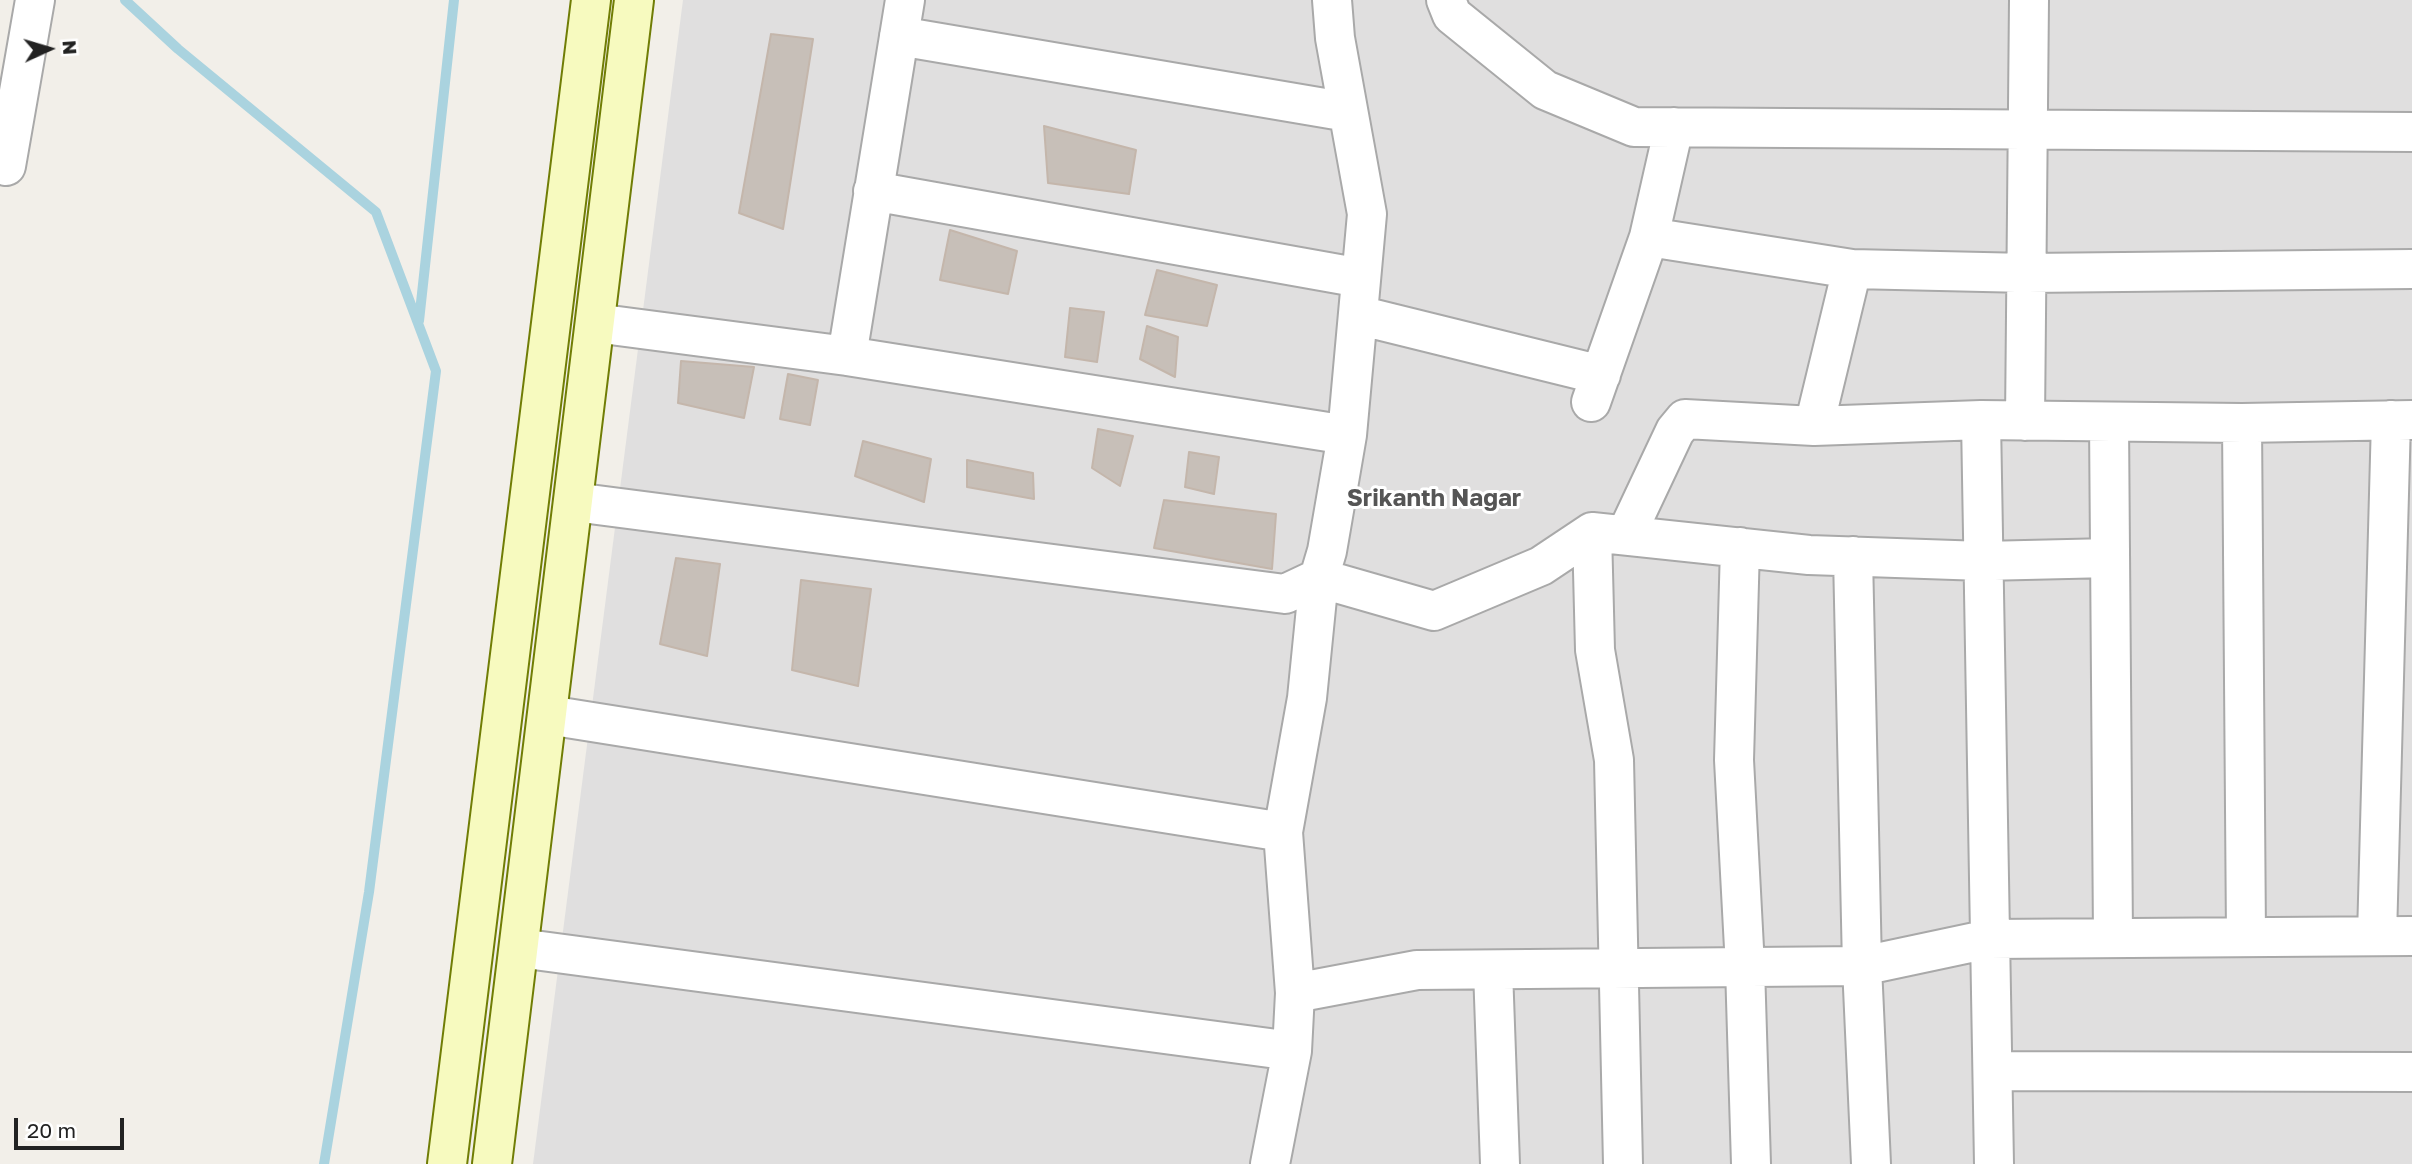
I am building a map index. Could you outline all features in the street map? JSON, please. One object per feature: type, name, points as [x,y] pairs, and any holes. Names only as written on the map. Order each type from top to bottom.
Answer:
[{"type":"street","points":[[2,175],[35,0]]},
{"type":"street","points":[[447,1164],[591,0]]},
{"type":"street","points":[[492,1164],[634,0]]},
{"type":"street","points":[[1270,1164],[1292,1051],[1295,993],[1283,832],[1307,698],[1319,578],[1327,551],[1348,435],[1367,214],[1335,38],[1332,0]]},
{"type":"street","points":[[1446,0],[1452,15],[1545,90],[1634,127],[2412,132]]},
{"type":"street","points":[[2025,421],[2029,0]]},
{"type":"street","points":[[847,356],[902,18],[1348,111]]},
{"type":"street","points":[[873,191],[1359,297],[1596,389],[1649,237],[1674,127]]},
{"type":"street","points":[[1649,237],[1852,269],[2026,272],[2412,269]]},
{"type":"street","points":[[1814,426],[1852,269]]},
{"type":"street","points":[[595,323],[847,356],[1348,435]]},
{"type":"street","points":[[1295,993],[1417,970],[1618,969],[1862,966],[1989,939],[2394,936],[2402,420],[2242,423],[1981,420],[1814,426],[1685,419],[1609,534],[1595,650],[1614,760],[1618,969],[1623,1164]]},
{"type":"street","points":[[1981,420],[1994,1164]]},
{"type":"street","points":[[2109,422],[2113,938]]},
{"type":"street","points":[[2242,423],[2246,937]]},
{"type":"street","points":[[574,502],[1285,594],[1319,578],[1434,611],[1609,534],[1809,555],[1983,561],[2110,558]]},
{"type":"street","points":[[1740,547],[1734,760],[1745,967],[1751,1164]]},
{"type":"street","points":[[1853,556],[1862,966],[1871,1164]]},
{"type":"street","points":[[548,715],[1283,832]]},
{"type":"street","points":[[519,948],[1292,1051]]},
{"type":"street","points":[[1493,970],[1500,1164]]},
{"type":"street","points":[[1993,1071],[2412,1072]]},
{"type":"shaded area","points":[[683,0],[2412,0],[2412,1164],[533,1164]]},
{"type":"building","points":[[771,34],[813,39],[783,229],[739,213]]},
{"type":"building","points":[[1044,126],[1136,150],[1129,194],[1048,183]]},
{"type":"building","points":[[950,230],[1017,251],[1008,294],[940,280]]},
{"type":"building","points":[[1157,270],[1217,285],[1207,326],[1145,315]]},
{"type":"building","points":[[1070,308],[1104,312],[1097,362],[1065,357]]},
{"type":"building","points":[[1147,326],[1178,337],[1175,377],[1140,359]]},
{"type":"building","points":[[681,361],[754,367],[744,418],[678,403]]},
{"type":"building","points":[[788,374],[818,380],[810,425],[780,419]]},
{"type":"building","points":[[1098,429],[1133,436],[1120,486],[1092,468]]},
{"type":"building","points":[[863,441],[931,459],[924,502],[855,476]]},
{"type":"building","points":[[1189,452],[1219,457],[1214,494],[1185,487]]},
{"type":"building","points":[[967,460],[1033,473],[1034,499],[967,487]]},
{"type":"building","points":[[1164,500],[1276,514],[1272,569],[1154,548]]},
{"type":"building","points":[[676,558],[720,564],[707,656],[660,644]]},
{"type":"building","points":[[801,580],[871,589],[858,686],[792,670]]},
{"type":"waterway","points":[[125,0],[178,49],[376,212],[436,371],[369,892],[324,1164]]},
{"type":"waterway","points":[[419,321],[454,0]]},
{"type":"district","name":"Srikanth Nagar","points":[[1434,498]]}]
